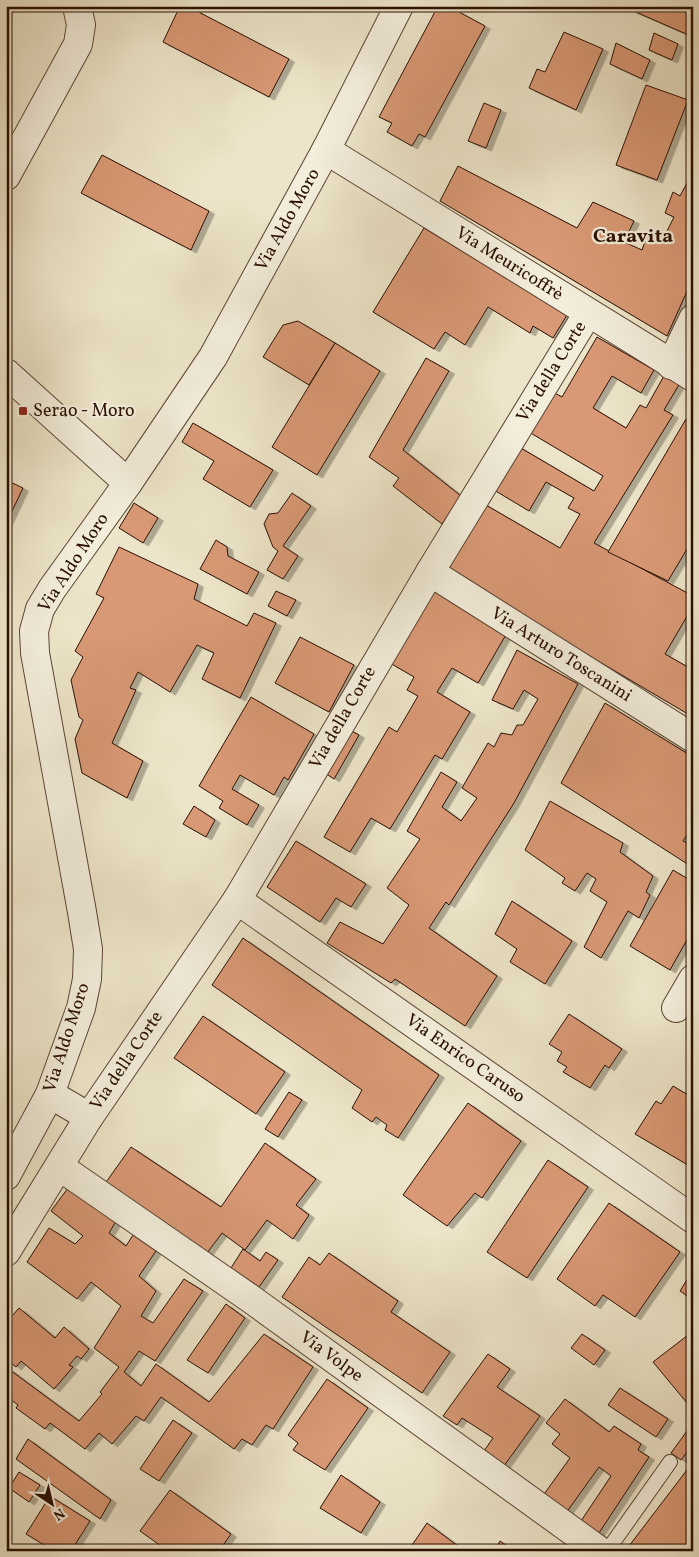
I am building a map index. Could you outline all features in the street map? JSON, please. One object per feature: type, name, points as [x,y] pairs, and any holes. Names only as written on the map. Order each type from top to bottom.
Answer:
[{"type":"street","name":"Via Aldo Moro","points":[[6,1176],[50,1094],[81,1008],[87,979],[88,948],[40,687],[34,631],[40,609],[213,357],[326,150],[400,6]]},
{"type":"street","points":[[6,176],[78,44],[80,11]]},
{"type":"street","name":"Via Meuricoffrè","points":[[326,150],[682,371]]},
{"type":"street","name":"Via della Corte","points":[[6,1252],[89,1117],[237,900],[430,572],[588,314]]},
{"type":"street","points":[[682,371],[693,319]]},
{"type":"street","points":[[6,373],[128,483]]},
{"type":"street","name":"Via Arturo Toscanini","points":[[430,572],[693,738]]},
{"type":"street","name":"Via Enrico Caruso","points":[[237,900],[693,1219]]},
{"type":"street","points":[[676,1008],[693,979]]},
{"type":"street","name":"Via della Corte","points":[[50,1094],[89,1117]]},
{"type":"street","name":"Via Volpe","points":[[60,1167],[251,1299],[600,1551]]},
{"type":"lane","points":[[607,1551],[670,1462]]},
{"type":"building","points":[[180,6],[187,6],[289,59],[269,97],[163,42]]},
{"type":"building","points":[[438,6],[448,6],[485,26],[425,137],[419,134],[412,146],[387,132],[392,123],[379,117]]},
{"type":"building","points":[[622,6],[671,6],[693,16],[693,37]]},
{"type":"building","points":[[564,32],[603,49],[576,110],[529,88],[537,69],[545,72]]},
{"type":"building","points":[[654,33],[678,44],[672,60],[649,50]]},
{"type":"building","points":[[616,43],[650,60],[642,79],[610,64]]},
{"type":"building","points":[[646,85],[688,100],[657,180],[616,165]]},
{"type":"building","points":[[484,103],[501,110],[486,148],[468,141]]},
{"type":"building","points":[[102,155],[209,211],[191,250],[81,193]]},
{"type":"building","points":[[458,166],[577,228],[593,202],[634,221],[624,242],[642,250],[649,230],[665,235],[674,217],[665,213],[673,192],[680,196],[693,172],[693,278],[667,336],[440,201]]},
{"type":"building","points":[[424,228],[567,315],[553,338],[533,326],[530,333],[488,307],[465,345],[445,332],[434,349],[373,312]]},
{"type":"building","points":[[298,321],[335,343],[309,385],[263,357],[283,325]]},
{"type":"building","points":[[597,337],[654,370],[641,393],[612,376],[593,408],[626,428],[640,405],[646,408],[665,374],[680,383],[664,410],[673,415],[594,543],[693,596],[693,606],[665,654],[693,670],[693,717],[440,568],[479,501],[560,548],[580,514],[568,508],[574,498],[546,482],[529,511],[489,487],[514,444],[594,491],[603,476],[529,432],[553,392],[562,397]]},
{"type":"building","points":[[335,343],[380,371],[317,475],[272,447]]},
{"type":"building","points":[[426,358],[449,371],[403,450],[461,496],[442,524],[393,486],[399,478],[369,457]]},
{"type":"building","points":[[686,419],[693,423],[693,539],[668,581],[608,552]]},
{"type":"building","points":[[193,423],[273,470],[250,507],[203,479],[214,461],[182,442]]},
{"type":"building","points":[[6,480],[23,488],[6,524]]},
{"type":"building","points":[[292,493],[311,506],[283,546],[298,556],[283,579],[267,570],[278,551],[273,547],[264,524],[269,514],[278,513]]},
{"type":"building","points":[[134,503],[158,518],[143,543],[119,528]]},
{"type":"building","points":[[216,540],[227,547],[228,556],[259,572],[247,594],[200,569]]},
{"type":"building","points":[[119,547],[198,584],[194,599],[247,626],[254,613],[276,623],[240,698],[202,679],[214,653],[197,645],[170,692],[138,672],[130,688],[136,690],[112,743],[143,761],[127,798],[82,773],[75,739],[83,720],[79,717],[71,680],[83,657],[75,651],[104,598],[96,594]]},
{"type":"building","points":[[434,589],[507,633],[478,683],[452,668],[437,692],[470,712],[442,759],[435,755],[390,829],[371,818],[350,852],[324,837],[389,727],[397,732],[418,696],[407,690],[414,677],[390,663]]},
{"type":"building","points":[[276,591],[296,600],[287,616],[268,606]]},
{"type":"building","points":[[300,637],[354,665],[329,712],[275,683]]},
{"type":"building","points":[[517,650],[578,684],[514,803],[449,905],[446,902],[429,928],[497,976],[465,1026],[395,979],[391,983],[327,943],[340,922],[383,944],[409,905],[387,888],[420,839],[407,831],[441,772],[457,782],[442,807],[461,821],[477,798],[462,788],[488,743],[494,747],[501,733],[512,735],[517,725],[523,725],[538,699],[524,690],[513,709],[492,700]]},
{"type":"building","points":[[251,697],[314,734],[288,780],[284,777],[274,795],[240,775],[232,789],[259,805],[247,825],[219,808],[223,801],[199,786]]},
{"type":"building","points":[[605,703],[693,757],[693,826],[683,841],[693,846],[693,859],[689,865],[561,783]]},
{"type":"building","points":[[341,725],[359,735],[334,779],[316,767]]},
{"type":"building","points":[[550,801],[623,843],[620,852],[653,876],[646,892],[650,895],[639,918],[628,911],[601,958],[584,947],[607,902],[590,891],[596,879],[587,873],[575,891],[562,883],[565,878],[525,850]]},
{"type":"building","points":[[194,806],[215,820],[206,837],[183,824]]},
{"type":"building","points":[[296,841],[366,884],[351,907],[336,898],[320,922],[267,887]]},
{"type":"building","points":[[673,870],[693,882],[693,929],[670,970],[630,946]]},
{"type":"building","points":[[512,901],[572,941],[545,984],[510,962],[517,949],[495,934]]},
{"type":"building","points":[[243,938],[439,1075],[398,1138],[385,1130],[387,1125],[376,1117],[372,1122],[352,1108],[362,1090],[212,985]]},
{"type":"building","points":[[569,1014],[622,1049],[609,1068],[605,1065],[590,1088],[563,1072],[567,1067],[557,1061],[562,1052],[549,1044]]},
{"type":"building","points":[[203,1016],[285,1072],[256,1114],[174,1058]]},
{"type":"building","points":[[673,1086],[693,1098],[693,1168],[635,1134],[656,1101],[661,1104]]},
{"type":"building","points":[[289,1092],[302,1100],[278,1137],[265,1129]]},
{"type":"building","points":[[468,1103],[521,1141],[482,1198],[475,1193],[447,1226],[403,1195]]},
{"type":"building","points":[[265,1143],[316,1179],[296,1205],[309,1215],[293,1239],[267,1220],[245,1250],[222,1233],[207,1253],[104,1185],[131,1147],[221,1207]]},
{"type":"building","points":[[548,1160],[588,1187],[527,1278],[487,1252]]},
{"type":"building","points":[[71,1184],[118,1218],[109,1233],[126,1246],[133,1235],[156,1251],[139,1276],[156,1291],[141,1316],[153,1323],[184,1279],[203,1291],[155,1361],[139,1351],[124,1372],[141,1386],[156,1364],[209,1402],[264,1334],[313,1367],[273,1429],[266,1425],[252,1445],[242,1439],[234,1449],[161,1397],[144,1421],[136,1416],[112,1444],[99,1433],[85,1449],[50,1423],[45,1429],[16,1408],[18,1405],[6,1396],[6,1367],[79,1421],[102,1394],[100,1392],[119,1367],[94,1348],[121,1306],[91,1282],[77,1299],[27,1262],[49,1228],[75,1244],[83,1236],[51,1211]]},
{"type":"building","points":[[609,1203],[680,1252],[635,1317],[603,1295],[595,1306],[557,1279]]},
{"type":"building","points":[[243,1249],[260,1261],[266,1252],[278,1260],[259,1287],[231,1268]]},
{"type":"building","points":[[329,1253],[398,1301],[391,1312],[450,1352],[422,1393],[282,1297],[309,1257],[320,1265]]},
{"type":"building","points":[[693,1270],[693,1300],[680,1291]]},
{"type":"building","points":[[226,1304],[245,1318],[208,1373],[187,1360]]},
{"type":"building","points":[[19,1308],[55,1338],[64,1327],[89,1349],[81,1359],[77,1356],[69,1365],[73,1367],[54,1389],[21,1361],[16,1367],[6,1359],[6,1323]]},
{"type":"building","points":[[692,1332],[693,1399],[687,1403],[653,1362]]},
{"type":"building","points":[[582,1334],[605,1350],[594,1365],[571,1348]]},
{"type":"building","points":[[488,1354],[510,1369],[497,1387],[540,1416],[504,1466],[484,1451],[493,1438],[462,1418],[457,1425],[443,1416]]},
{"type":"building","points":[[327,1379],[368,1408],[325,1470],[293,1450],[298,1443],[288,1435]]},
{"type":"building","points":[[620,1388],[668,1419],[656,1437],[608,1405]]},
{"type":"building","points":[[565,1399],[609,1432],[614,1426],[641,1444],[638,1450],[649,1457],[597,1536],[579,1524],[611,1476],[599,1467],[566,1513],[542,1497],[570,1458],[552,1444],[560,1434],[546,1423]]},
{"type":"building","points":[[173,1420],[192,1433],[159,1481],[140,1469]]},
{"type":"building","points":[[687,1431],[693,1436],[693,1444],[681,1460],[671,1453]]},
{"type":"building","points":[[28,1439],[111,1500],[100,1519],[16,1459]]},
{"type":"building","points":[[693,1453],[693,1551],[635,1551],[629,1546],[690,1466],[686,1461]]},
{"type":"building","points":[[19,1472],[40,1485],[29,1502],[9,1488]]},
{"type":"building","points":[[341,1475],[380,1502],[361,1533],[320,1508]]},
{"type":"building","points":[[170,1490],[231,1534],[219,1551],[168,1551],[140,1531]]},
{"type":"building","points":[[50,1496],[90,1521],[71,1551],[54,1551],[26,1534]]},
{"type":"building","points":[[427,1523],[462,1549],[461,1551],[408,1551]]},
{"type":"building","points":[[500,1541],[510,1548],[509,1551],[494,1551]]},
{"type":"place","name":"Serao - Moro","points":[[23,411]]},
{"type":"district","name":"Caravita","points":[[633,237]]}]
